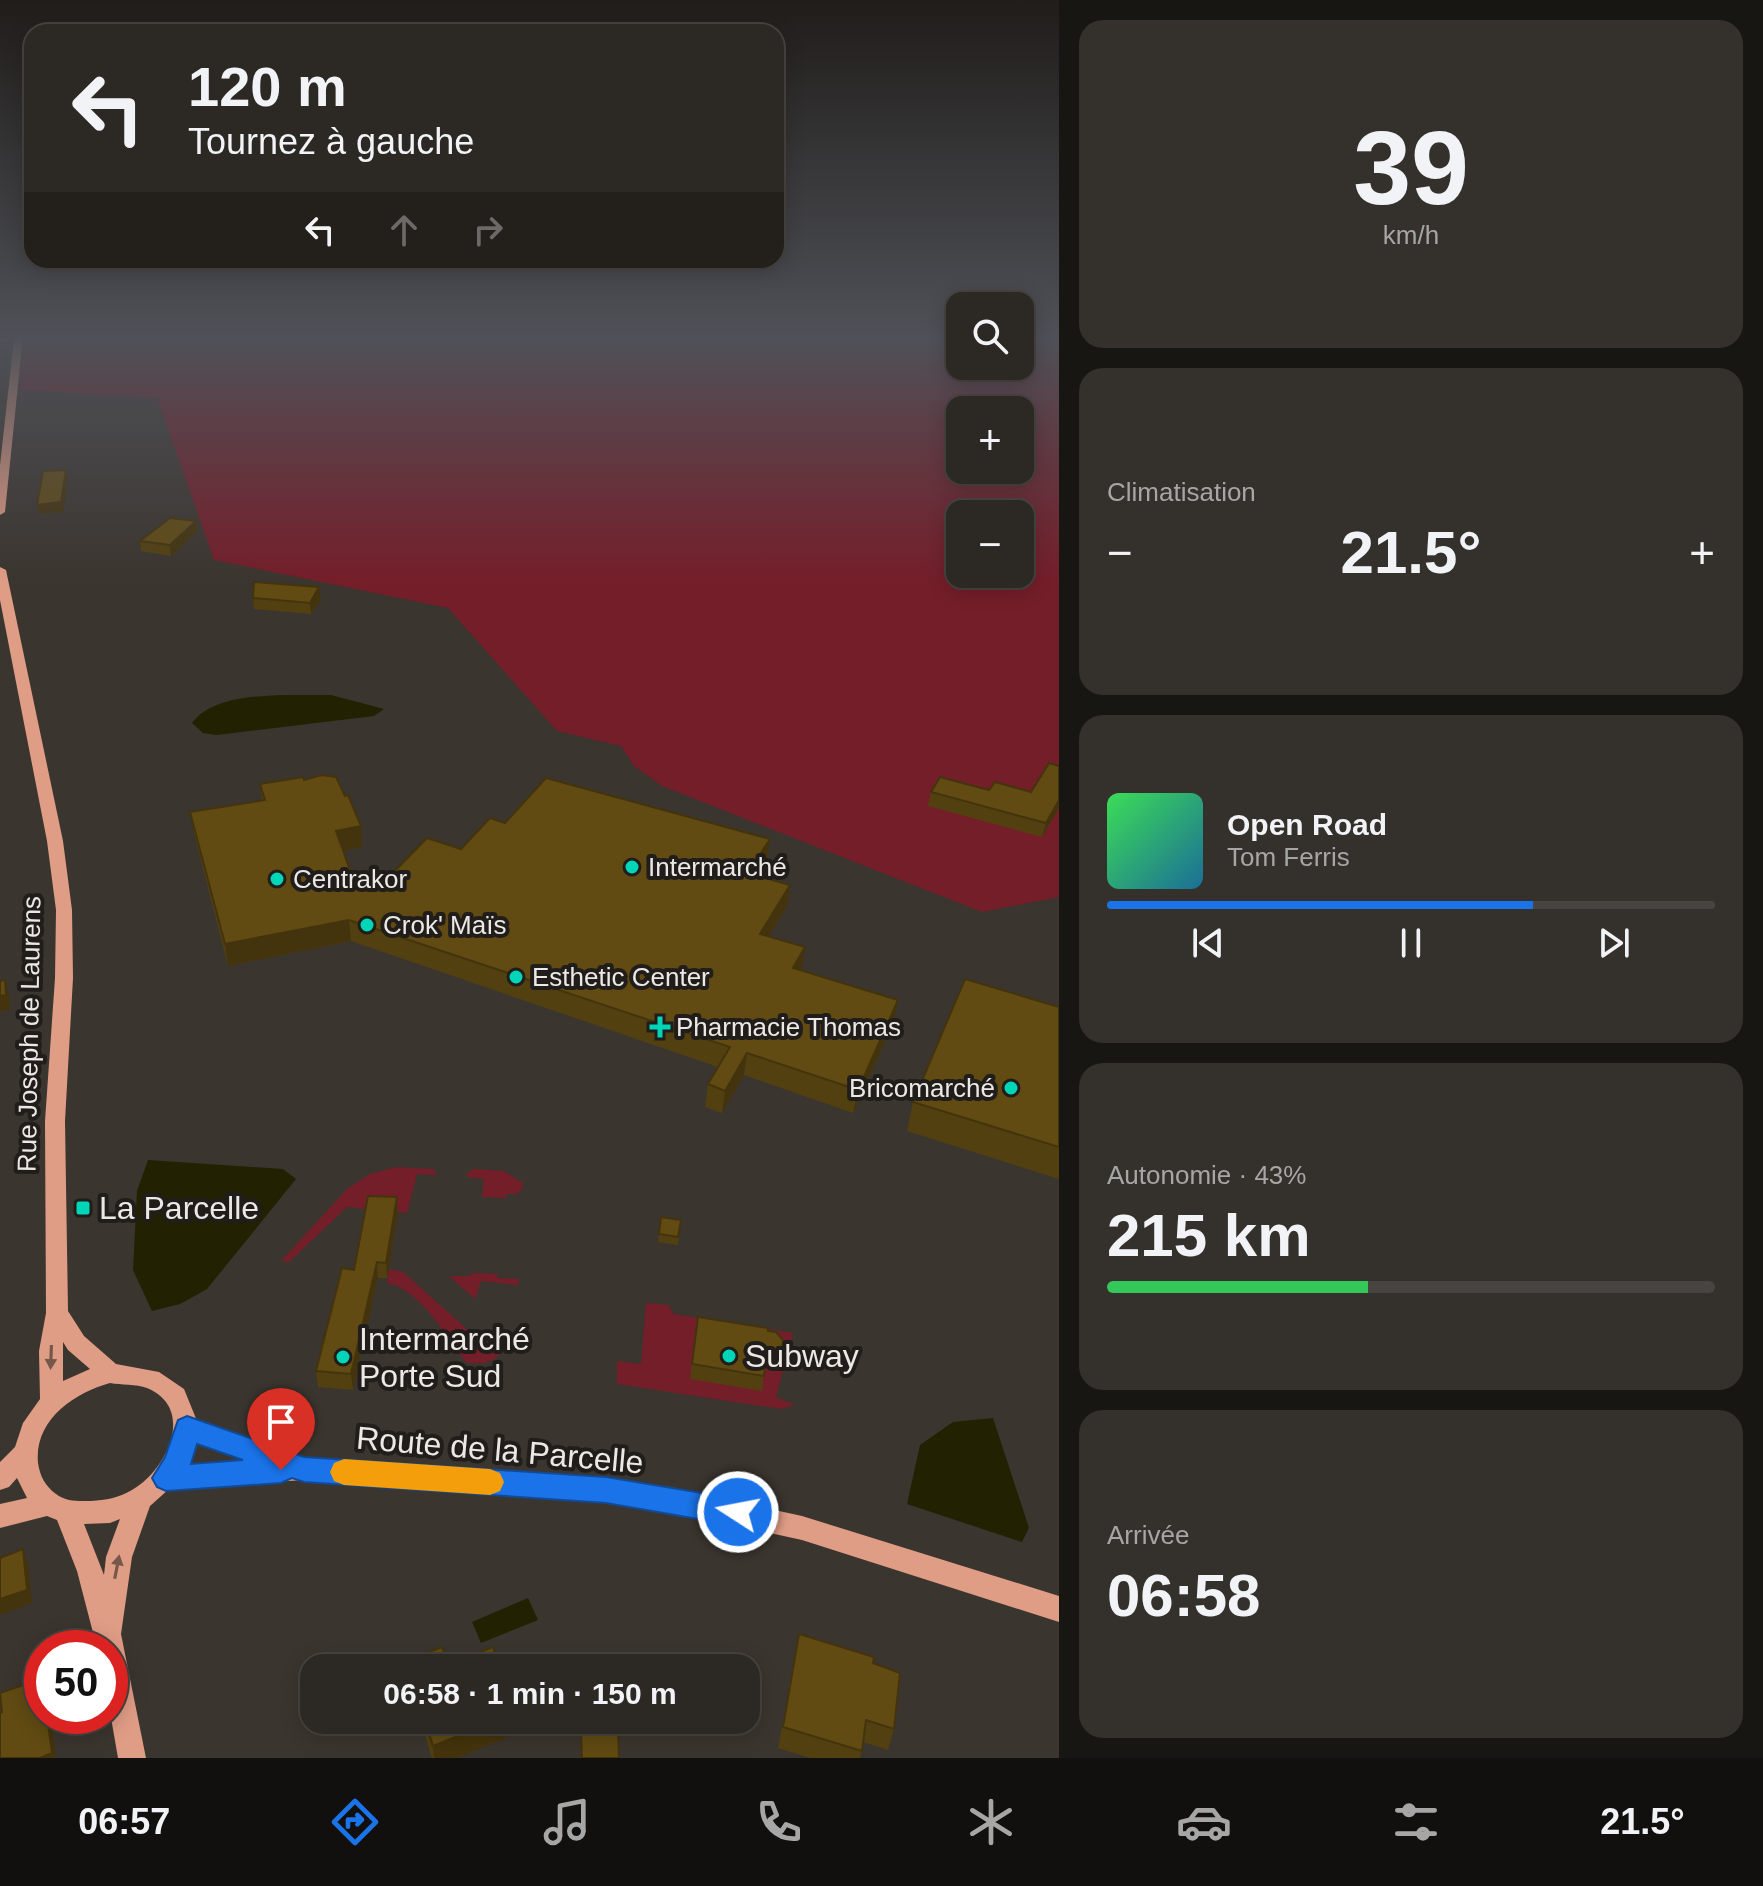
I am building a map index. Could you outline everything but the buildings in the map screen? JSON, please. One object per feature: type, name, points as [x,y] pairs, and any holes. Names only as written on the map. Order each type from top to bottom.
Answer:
[{"type":"main road","points":[[0,512],[7,418]]},
{"type":"main road","name":"Rue Joseph de Laurens","points":[[0,570],[55,841],[64,910],[64,978],[55,1121],[57,1313],[50,1351],[52,1402]]},
{"type":"main road","points":[[57,1313],[76,1343],[110,1373]]},
{"type":"main road","points":[[0,1516],[58,1508],[90,1515],[115,1511],[139,1501],[166,1478],[181,1454],[187,1428],[182,1405],[167,1386],[151,1377],[110,1373],[70,1388],[52,1402],[29,1435],[25,1453],[26,1473],[35,1491],[58,1508],[79,1540],[106,1630]]},
{"type":"main road","name":"Route de la Parcelle","points":[[187,1428],[304,1469]]},
{"type":"main road","points":[[0,1479],[25,1453]]},
{"type":"main road","name":"Route de la Parcelle","points":[[166,1478],[304,1469],[606,1490],[670,1499],[802,1528],[1059,1609]]},
{"type":"main road","points":[[109,1630],[119,1557],[139,1501]]},
{"type":"main road","points":[[127,1734],[132,1758]]},
{"type":"shaded area","points":[[164,418],[946,418],[946,484],[1034,484],[1034,418],[1059,418],[1059,897],[982,912],[662,786],[634,766],[621,746],[557,731],[448,608],[214,560]]},
{"type":"shaded area","points":[[331,695],[384,709],[374,716],[217,735],[203,733],[192,723],[204,712],[236,699]]},
{"type":"shaded area","points":[[148,1160],[283,1169],[296,1179],[207,1289],[180,1304],[152,1311],[133,1270],[137,1191]]},
{"type":"shaded area","points":[[396,1167],[433,1169],[438,1175],[417,1174],[407,1213],[347,1207],[289,1262],[281,1261],[347,1189],[370,1174]]},
{"type":"shaded area","points":[[474,1169],[504,1171],[523,1183],[522,1189],[517,1194],[507,1194],[506,1198],[482,1197],[484,1179],[467,1177],[466,1174]]},
{"type":"shaded area","points":[[389,1269],[403,1272],[477,1338],[498,1349],[500,1354],[484,1363],[466,1362],[421,1304],[399,1287],[387,1283]]},
{"type":"shaded area","points":[[471,1273],[519,1279],[518,1285],[481,1281],[475,1299],[449,1276],[470,1276]]},
{"type":"shaded area","points":[[646,1303],[668,1305],[674,1314],[793,1333],[776,1397],[795,1405],[781,1409],[617,1384],[617,1361],[641,1364]]},
{"type":"shaded area","points":[[993,1418],[1029,1528],[1022,1542],[907,1504],[920,1445],[953,1422]]},
{"type":"shaded area","points":[[528,1598],[538,1620],[481,1643],[472,1622]]},
{"type":"slow traffic","points":[[344,1472],[490,1482]]},
{"type":"place","name":"Intermarché","points":[[632,867]]},
{"type":"place","name":"Centrakor","points":[[277,879]]},
{"type":"place","name":"Crok' Maïs","points":[[367,925]]},
{"type":"place","name":"Esthetic Center","points":[[516,977]]},
{"type":"place","name":"Pharmacie Thomas","points":[[660,1027]]},
{"type":"place","name":"Bricomarché","points":[[1011,1088]]},
{"type":"place","name":"La Parcelle","points":[[83,1208]]},
{"type":"place","name":"Subway","points":[[729,1356]]},
{"type":"place","name":"Intermarché Porte Sud","points":[[343,1357]]},
{"type":"route","points":[[281,1470],[166,1478],[178,1462],[185,1445],[187,1428],[304,1469],[606,1490],[738,1512]]}]
